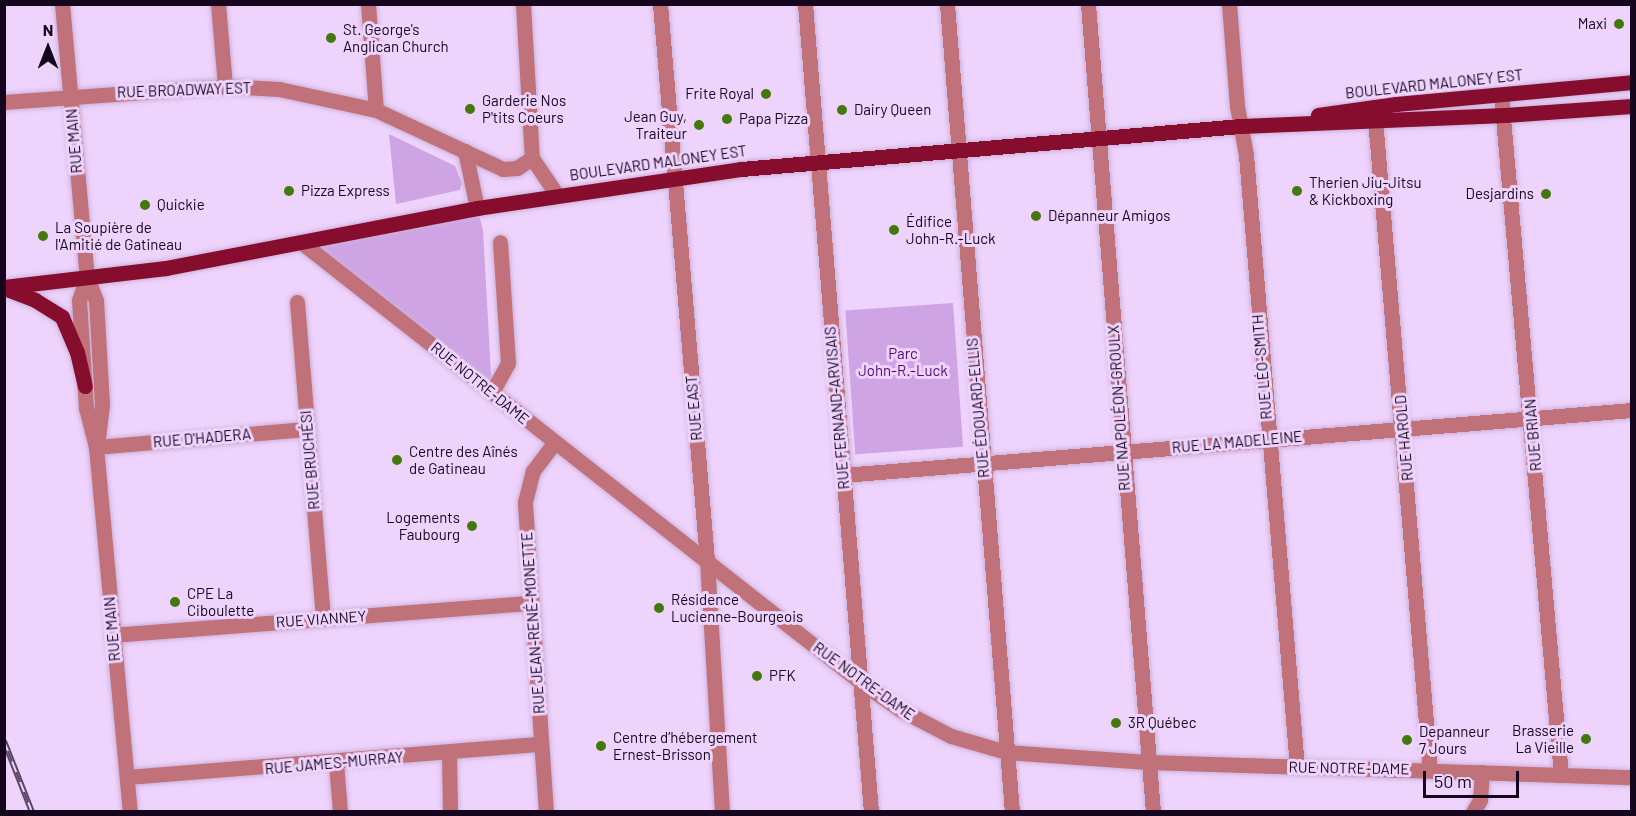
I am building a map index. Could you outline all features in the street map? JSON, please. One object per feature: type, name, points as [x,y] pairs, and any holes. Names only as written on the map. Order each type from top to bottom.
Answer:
[{"type":"main road","name":"BOULEVARD MALONEY EST","points":[[4,288],[165,268],[477,208],[674,177],[816,161],[1375,115],[1501,95],[1632,82]]},
{"type":"main road","name":"BOULEVARD MALONEY EST","points":[[1375,115],[1505,115],[1632,106]]},
{"type":"main road","points":[[4,288],[35,300],[62,317],[77,352],[85,386]]},
{"type":"street","name":"RUE MAIN","points":[[62,4],[87,277],[96,300],[102,405],[96,447]]},
{"type":"street","points":[[218,4],[225,86]]},
{"type":"street","points":[[368,4],[376,110]]},
{"type":"street","points":[[523,4],[532,158],[557,195]]},
{"type":"street","name":"RUE EAST","points":[[660,4],[707,560],[722,812]]},
{"type":"street","name":"RUE FERNAND-ARVISAIS","points":[[805,4],[816,161],[871,812]]},
{"type":"street","name":"RUE ÉDOUARD-ELLIS","points":[[948,4],[1012,812]]},
{"type":"street","name":"RUE NAPOLÉON-GROULX","points":[[1088,4],[1152,812]]},
{"type":"street","name":"RUE LÉO-SMITH","points":[[1229,4],[1297,767]]},
{"type":"street","name":"RUE BROADWAY EST","points":[[4,102],[225,86],[304,92],[376,110],[503,169],[517,168],[532,158]]},
{"type":"street","name":"RUE BRIAN","points":[[1501,95],[1505,115],[1532,418],[1561,775]]},
{"type":"street","name":"RUE HAROLD","points":[[1375,115],[1430,770]]},
{"type":"street","points":[[465,151],[477,208]]},
{"type":"street","name":"RUE NOTRE-DAME","points":[[301,242],[859,681],[935,729],[1006,752],[1148,762],[1632,777]]},
{"type":"street","points":[[492,392],[508,363],[500,242]]},
{"type":"street","name":"RUE MAIN","points":[[87,277],[79,300],[85,386],[96,447],[130,812]]},
{"type":"street","name":"RUE BRUCHÉSI","points":[[297,302],[323,618]]},
{"type":"street","name":"RUE LA MADELEINE","points":[[843,475],[1632,410]]},
{"type":"street","name":"RUE D'HADERA","points":[[96,447],[307,429]]},
{"type":"street","name":"RUE JEAN-RENÉ-MONETTE","points":[[546,812],[531,603],[527,490],[539,459],[554,443]]},
{"type":"street","name":"RUE VIANNEY","points":[[112,635],[531,603]]},
{"type":"street","name":"RUE JAMES-MURRAY","points":[[127,777],[336,764],[541,744]]},
{"type":"street","points":[[449,753],[450,812]]},
{"type":"street","points":[[336,764],[339,812]]},
{"type":"street","points":[[1473,812],[1480,800],[1482,772]]},
{"type":"green space","points":[[389,134],[455,166],[462,183],[460,190],[396,204]]},
{"type":"green space","points":[[477,208],[483,230],[492,392],[301,242]]},
{"type":"green space","name":"Parc John-R.-Luck","points":[[953,303],[963,447],[855,454],[845,311]]},
{"type":"railway","points":[[4,741],[32,812]]},
{"type":"place","name":"Maxi","points":[[1619,24]]},
{"type":"place","name":"St. George's Anglican Church","points":[[331,38]]},
{"type":"place","name":"Frite Royal","points":[[766,94]]},
{"type":"place","name":"Garderie Nos P'tits Coeurs","points":[[470,109]]},
{"type":"place","name":"Dairy Queen","points":[[842,110]]},
{"type":"place","name":"Papa Pizza","points":[[727,119]]},
{"type":"place","name":"Jean Guy, Traiteur","points":[[699,125]]},
{"type":"place","name":"Pizza Express","points":[[289,191]]},
{"type":"place","name":"Therien Jiu-Jitsu & Kickboxing","points":[[1297,191]]},
{"type":"place","name":"Desjardins","points":[[1546,194]]},
{"type":"place","name":"Quickie","points":[[145,205]]},
{"type":"place","name":"Dépanneur Amigos","points":[[1036,216]]},
{"type":"place","name":"Édifice John-R.-Luck","points":[[894,230]]},
{"type":"place","name":"La Soupière de l'Amitié de Gatineau","points":[[43,236]]},
{"type":"place","name":"Centre des Aînés de Gatineau","points":[[397,460]]},
{"type":"place","name":"Logements Faubourg","points":[[472,526]]},
{"type":"place","name":"CPE La Ciboulette","points":[[175,602]]},
{"type":"place","name":"Résidence Lucienne-Bourgeois","points":[[659,608]]},
{"type":"place","name":"PFK","points":[[757,676]]},
{"type":"place","name":"3R Québec","points":[[1116,723]]},
{"type":"place","name":"Brasserie La Vieille","points":[[1586,739]]},
{"type":"place","name":"Depanneur 7 Jours","points":[[1407,740]]},
{"type":"place","name":"Centre d’hébergement Ernest-Brisson","points":[[601,746]]}]
